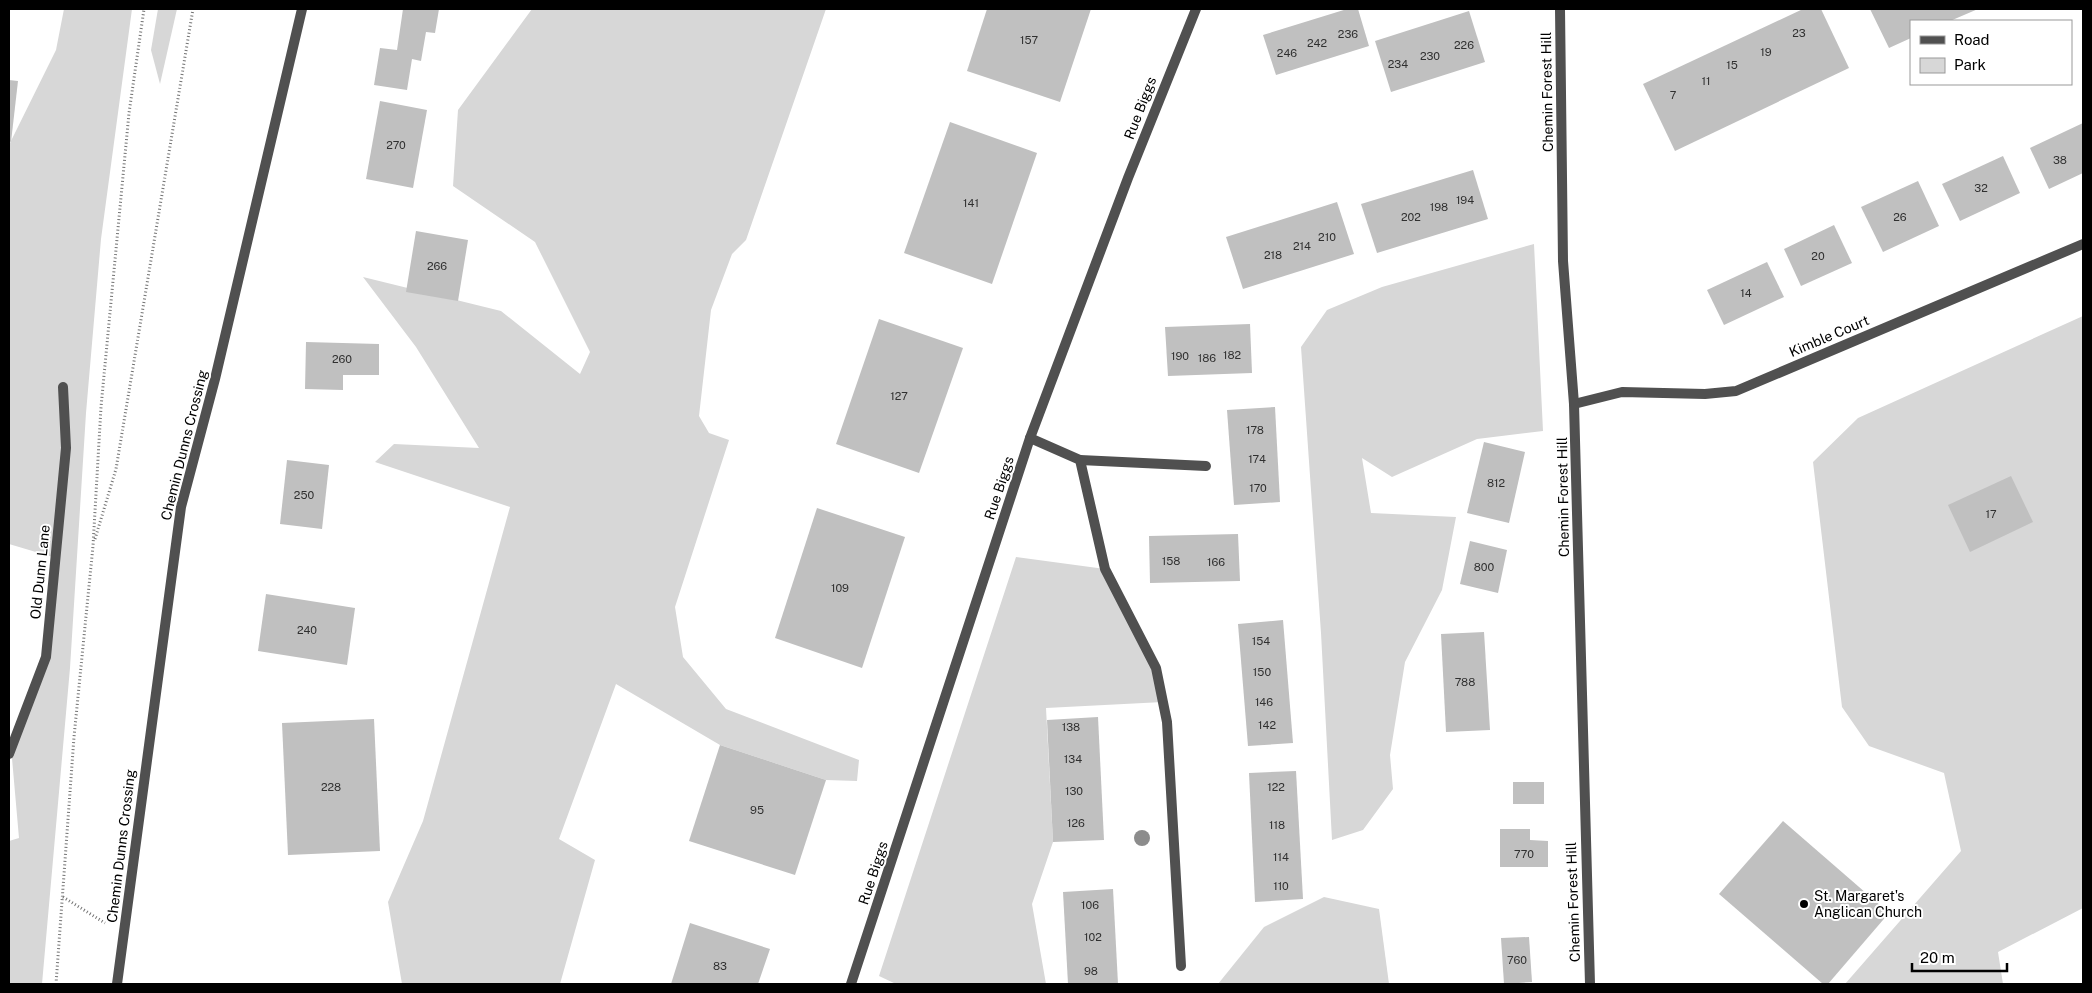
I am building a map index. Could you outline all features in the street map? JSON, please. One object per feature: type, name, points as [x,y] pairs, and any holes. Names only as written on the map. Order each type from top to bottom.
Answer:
[{"type":"street","name":"Chemin Dunns Crossing","points":[[117,984],[181,507],[215,379],[302,9]]},
{"type":"street","name":"Rue Biggs","points":[[854,983],[1030,438],[1128,178],[1196,9]]},
{"type":"street","name":"Chemin Forest Hill","points":[[1560,9],[1563,261],[1574,404],[1590,984]]},
{"type":"street","name":"Kimble Court","points":[[1574,404],[1622,392],[1705,394],[1736,391],[2083,244]]},
{"type":"street","name":"Old Dunn Lane","points":[[9,754],[46,657],[66,448],[63,386]]},
{"type":"street","points":[[1030,438],[1080,460],[1206,466]]},
{"type":"street","points":[[1080,460],[1105,569],[1133,628],[1156,668],[1166,722],[1181,966]]},
{"type":"path","points":[[56,984],[74,737],[93,546],[101,407],[129,113],[144,9]]},
{"type":"path","points":[[93,546],[116,469],[193,9]]},
{"type":"path","points":[[63,897],[106,924]]},
{"type":"green space","points":[[64,9],[132,9],[101,239],[86,413],[70,668],[42,984],[9,984],[9,841],[19,838],[11,747],[46,657],[56,558],[9,544],[9,145],[56,50]]},
{"type":"green space","points":[[158,9],[177,9],[160,84],[151,50]]},
{"type":"green space","points":[[532,9],[826,9],[746,240],[732,254],[711,310],[699,416],[709,433],[729,440],[675,607],[683,657],[726,709],[859,760],[857,781],[826,780],[720,745],[616,684],[559,839],[595,860],[560,984],[402,984],[388,902],[423,821],[510,507],[375,462],[394,444],[479,448],[416,347],[363,277],[501,311],[580,374],[590,352],[535,242],[453,186],[458,110]]},
{"type":"green space","points":[[1534,244],[1543,431],[1477,439],[1392,477],[1362,458],[1371,513],[1456,517],[1442,590],[1405,662],[1390,755],[1393,789],[1363,830],[1332,840],[1321,633],[1301,347],[1327,310],[1382,287]]},
{"type":"green space","points":[[2083,316],[2083,908],[1998,952],[2003,984],[1845,984],[1961,851],[1944,773],[1869,746],[1842,707],[1813,462],[1858,418]]},
{"type":"green space","points":[[1016,557],[1105,569],[1156,668],[1163,702],[1046,708],[1053,842],[1032,904],[1046,984],[896,984],[879,976]]},
{"type":"green space","points":[[1324,897],[1379,909],[1389,984],[1218,984],[1264,927]]},
{"type":"building","points":[[403,9],[439,9],[435,33],[426,32],[421,61],[412,59],[407,90],[374,85],[380,48],[397,50]]},
{"type":"building","points":[[987,9],[1091,9],[1060,102],[967,71]]},
{"type":"building","points":[[1347,9],[1358,9],[1369,46],[1276,75],[1263,35]]},
{"type":"building","points":[[1803,9],[1821,9],[1849,68],[1675,151],[1643,84]]},
{"type":"building","points":[[1870,9],[1978,9],[1952,20],[1910,20],[1910,38],[1889,48]]},
{"type":"building","points":[[1469,11],[1485,62],[1391,92],[1375,41]]},
{"type":"building","points":[[9,80],[18,81],[11,142],[9,141]]},
{"type":"building","points":[[380,101],[427,110],[413,188],[366,179]]},
{"type":"building","points":[[950,122],[1037,153],[992,284],[904,253]]},
{"type":"building","points":[[2083,123],[2083,173],[2049,189],[2030,148]]},
{"type":"building","points":[[2003,156],[2020,193],[1960,221],[1942,184]]},
{"type":"building","points":[[1473,170],[1488,219],[1377,253],[1361,204]]},
{"type":"building","points":[[1918,181],[1939,226],[1883,252],[1861,207]]},
{"type":"building","points":[[1337,202],[1354,254],[1243,289],[1226,237]]},
{"type":"building","points":[[1834,225],[1852,263],[1801,286],[1784,249]]},
{"type":"building","points":[[416,231],[468,240],[458,301],[406,292]]},
{"type":"building","points":[[1767,262],[1784,297],[1724,325],[1707,290]]},
{"type":"building","points":[[879,319],[963,348],[919,473],[836,444]]},
{"type":"building","points":[[1250,324],[1252,373],[1168,376],[1165,327]]},
{"type":"building","points":[[306,342],[379,344],[379,375],[343,375],[343,390],[305,389]]},
{"type":"building","points":[[1275,407],[1280,502],[1234,505],[1227,410]]},
{"type":"building","points":[[1484,442],[1525,452],[1509,523],[1467,513]]},
{"type":"building","points":[[287,460],[329,465],[322,529],[280,524]]},
{"type":"building","points":[[2011,476],[2033,522],[1970,552],[1948,505]]},
{"type":"building","points":[[817,508],[905,537],[862,668],[775,638]]},
{"type":"building","points":[[1238,534],[1240,581],[1150,583],[1149,536]]},
{"type":"building","points":[[1470,541],[1507,550],[1498,593],[1460,584]]},
{"type":"building","points":[[266,594],[355,608],[347,665],[258,651]]},
{"type":"building","points":[[1283,620],[1293,743],[1248,746],[1238,624]]},
{"type":"building","points":[[1484,632],[1490,730],[1446,732],[1441,634]]},
{"type":"building","points":[[1098,717],[1104,840],[1053,842],[1047,720]]},
{"type":"building","points":[[374,719],[380,851],[288,855],[282,723]]},
{"type":"building","points":[[720,745],[826,780],[795,875],[689,841]]},
{"type":"building","points":[[1296,771],[1303,899],[1255,902],[1249,773]]},
{"type":"building","points":[[1513,782],[1544,782],[1544,804],[1513,804]]},
{"type":"building","name":"St. Margaret's Anglican Church","points":[[1783,821],[1889,913],[1828,984],[1823,984],[1719,894]]},
{"type":"building","points":[[1500,829],[1530,829],[1530,840],[1548,841],[1548,867],[1500,867]]},
{"type":"building","points":[[1113,889],[1118,984],[1068,984],[1063,892]]},
{"type":"building","points":[[690,923],[770,949],[758,984],[671,984]]},
{"type":"building","points":[[1529,937],[1532,982],[1504,984],[1501,938]]},
{"type":"place","name":"St. Margaret's Anglican Church","points":[[1804,904]]}]
